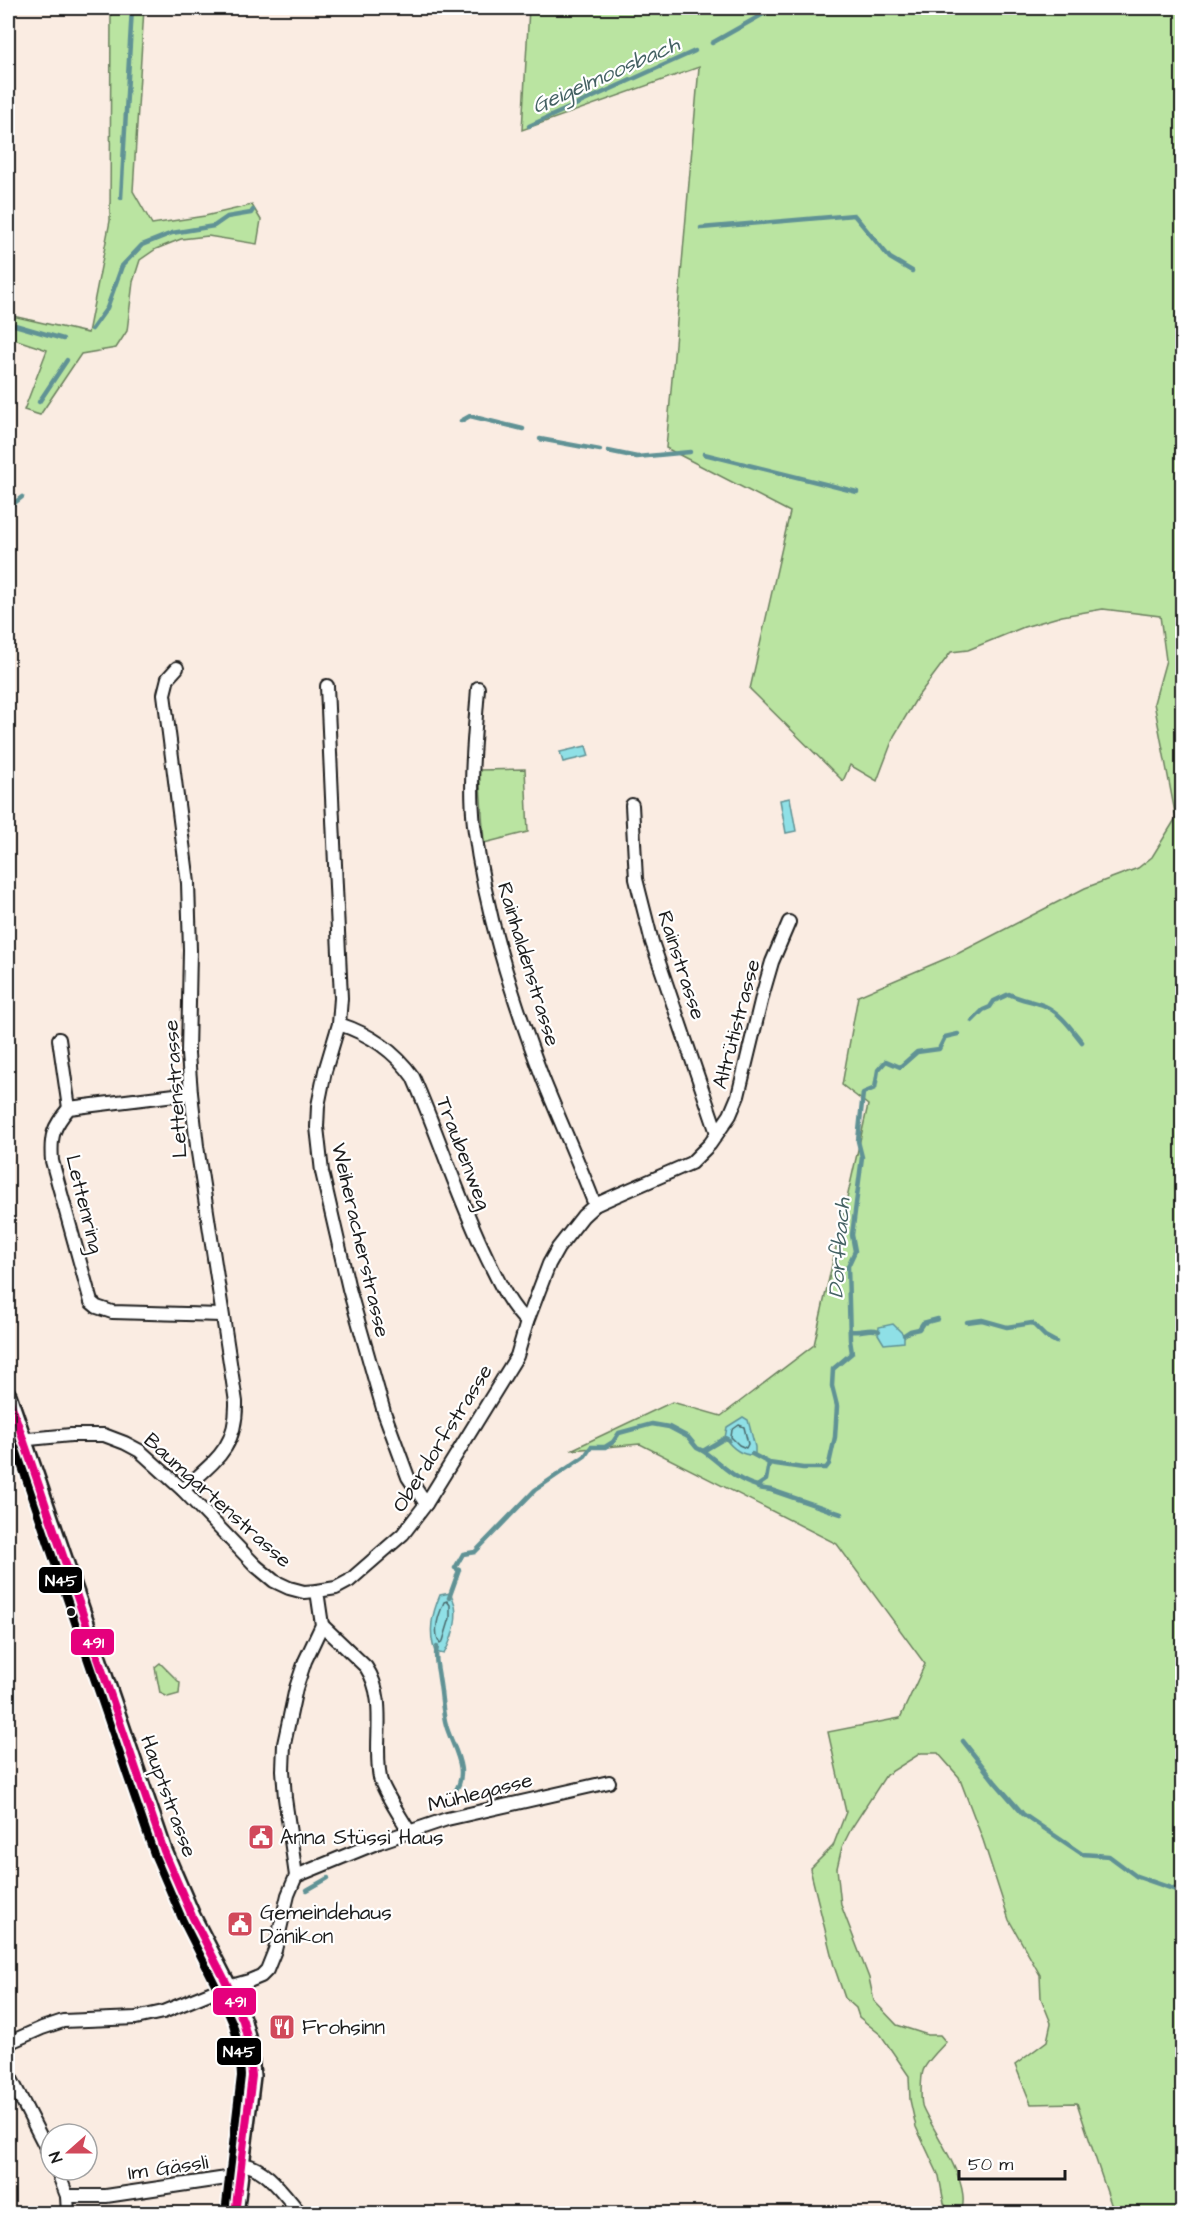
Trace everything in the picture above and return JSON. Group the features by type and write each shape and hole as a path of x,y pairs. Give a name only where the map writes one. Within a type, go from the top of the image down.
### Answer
{"street":[{"name":"Lettenstrasse","path":"177,668 168,678 164,694 188,883 190,939 188,1054 197,1146 236,1402 236,1425 232,1437 224,1450 183,1490"},
{"name":"Weiheracherstrasse","path":"327,686 340,965 339,1024 325,1071 318,1106 317,1127 322,1172 349,1289 384,1412 408,1477 426,1504"},
{"name":"Rainhaldenstrasse","path":"478,688 473,756 474,822 483,882 500,950 543,1078 595,1205"},
{"name":"Rainstrasse","path":"632,805 636,879 644,910 717,1133"},
{"name":"Altrütistrasse","path":"717,1133 730,1115 738,1096 772,962 789,922"},
{"name":"Traubenweg","path":"339,1024 356,1029 384,1046 406,1066 413,1077 477,1239 507,1298 527,1322"},
{"path":"59,1038 69,1108 192,1093"},
{"name":"Lettenring","path":"69,1108 54,1128 51,1143 52,1161 91,1302 97,1308 112,1312 222,1315"},
{"name":"Oberdorfstrasse","path":"317,1591 336,1587 349,1581 403,1534 426,1504 517,1356 549,1264 583,1215 595,1205 691,1163 710,1144 717,1133"},
{"name":"Hauptstrasse","path":"8,1395 15,1440 164,1851 192,1916 228,1986 243,2022 251,2061 250,2097 235,2214"},
{"name":"Baumgartenstrasse","path":"15,1440 71,1435 104,1435 140,1451 183,1490 256,1566 274,1581 304,1592 317,1591"},
{"path":"8,2043 42,2028 63,2022 136,2018 163,2012 228,1986 249,1981 261,1976 267,1970 275,1950 288,1895 296,1876 285,1798 284,1744 296,1688 305,1661 322,1625 317,1591"},
{"path":"322,1625 366,1667 371,1675 378,1701 380,1780 409,1831"},
{"name":"Mühlegasse","path":"296,1876 409,1831 447,1819 609,1782"},
{"path":"8,2073 39,2134"},
{"path":"241,2170 252,2165 301,2214"},
{"name":"Im Gässli","path":"67,2196 106,2196 241,2170"},
{"path":"62,2182 67,2196 68,2214"}],"green space":[{"path":"111,8 144,8 133,191 152,224 205,216 252,205 261,220 257,244 208,236 181,239 156,249 140,260 133,282 127,331 116,348 81,354 40,415 24,410 47,350 8,337 8,315 88,333 110,221"},
{"path":"529,8 1182,8 1182,2213 1114,2213 1077,2103 1031,2104 1015,2065 1047,2041 1051,2023 1041,1998 1040,1975 1009,1920 983,1840 959,1777 938,1753 921,1753 886,1775 851,1829 842,1847 837,1868 841,1905 869,1978 874,2001 897,2025 928,2035 940,2035 946,2042 923,2071 921,2096 923,2108 951,2160 962,2189 963,2202 960,2213 949,2212 944,2203 939,2176 916,2127 910,2100 909,2076 881,2035 859,2017 856,2008 845,1998 834,1966 810,1869 833,1846 846,1812 828,1732 900,1718 925,1664 837,1544 640,1444 571,1450 672,1402 721,1416 814,1345 868,1105 842,1085 858,996 959,953 1085,888 1138,868 1152,857 1176,818 1154,703 1166,660 1160,616 1103,609 1062,616 1024,627 968,650 951,652 918,696 894,736 877,781 850,765 843,781 750,689 790,512 666,448 699,67 522,130"},
{"path":"525,769 528,832 484,843 479,770"},
{"path":"160,1663 180,1683 179,1694 168,1697 160,1693 155,1667"}],"water":[{"path":"586,746 589,756 563,762 560,752"},
{"path":"790,798 796,831 786,833 780,800"},
{"path":"893,1324 904,1335 904,1342 884,1344 878,1334 879,1327"},
{"path":"743,1417 748,1420 755,1455 738,1451 725,1438 727,1427"},
{"path":"450,1593 454,1600 456,1616 451,1639 444,1654 435,1652 432,1623 440,1595"}],"waterway":[{"path":"121,198 132,8"},
{"path":"712,43 774,8"},
{"name":"Geigelmoosbach","path":"529,126 695,51"},
{"name":"Geigelmoosbach","path":"92,329 107,308 122,266 142,245 172,233 214,226 227,217 251,213 253,210"},
{"path":"701,228 854,215 890,258 912,271"},
{"name":"Geigelmoosbach","path":"8,323 63,339"},
{"path":"39,402 67,360"},
{"path":"461,421 470,416 523,429"},
{"path":"540,439 600,450"},
{"path":"608,451 637,457 690,452"},
{"path":"704,454 857,492"},
{"path":"8,532 12,505 22,497"},
{"name":"Dorfbach","path":"972,1021 994,1001 1009,994 1051,1009 1066,1022 1082,1042"},
{"name":"Dorfbach","path":"752,1454 769,1463 803,1468 826,1468 829,1464 835,1437 837,1406 832,1386 833,1369 852,1353 848,1266 855,1251 852,1235 862,1157 858,1141 863,1093 875,1088 878,1070 886,1061 900,1067 917,1052 939,1049 945,1037 958,1034"},
{"path":"904,1335 919,1329 923,1323 938,1319"},
{"path":"967,1322 982,1320 1007,1327 1032,1323 1045,1336 1056,1342"},
{"path":"851,1331 879,1331"},
{"name":"Dorfbach","path":"449,1598 459,1570 455,1568 463,1554 475,1552 535,1490 585,1456 591,1447 605,1447 613,1442 619,1433 652,1424 669,1427 688,1437 697,1448 703,1451 725,1438 729,1440"},
{"name":"Dorfbach","path":"703,1451 735,1475 757,1486 766,1480 769,1463"},
{"path":"757,1486 841,1514"},
{"name":"Dorfbach","path":"437,1647 436,1659 445,1719 461,1768 461,1777 453,1794"},
{"path":"963,1741 1023,1814 1082,1854 1109,1856 1136,1876 1182,1892"},
{"name":"Dorfbach","path":"307,1890 328,1878"}],"transit line":[{"name":"491","path":"8,1395 164,1851 192,1916 243,2021 249,2045 252,2076 235,2214"},
{"name":"N45","path":"8,1426 154,1854 183,1921 233,2024 239,2047 241,2076 225,2213"}],"place":[{"name":"Anna Stüssi Haus","path":"261,1837"},
{"name":"Gemeindehaus Dänikon","path":"240,1924"},
{"name":"Frohsinn","path":"282,2027"}]}
